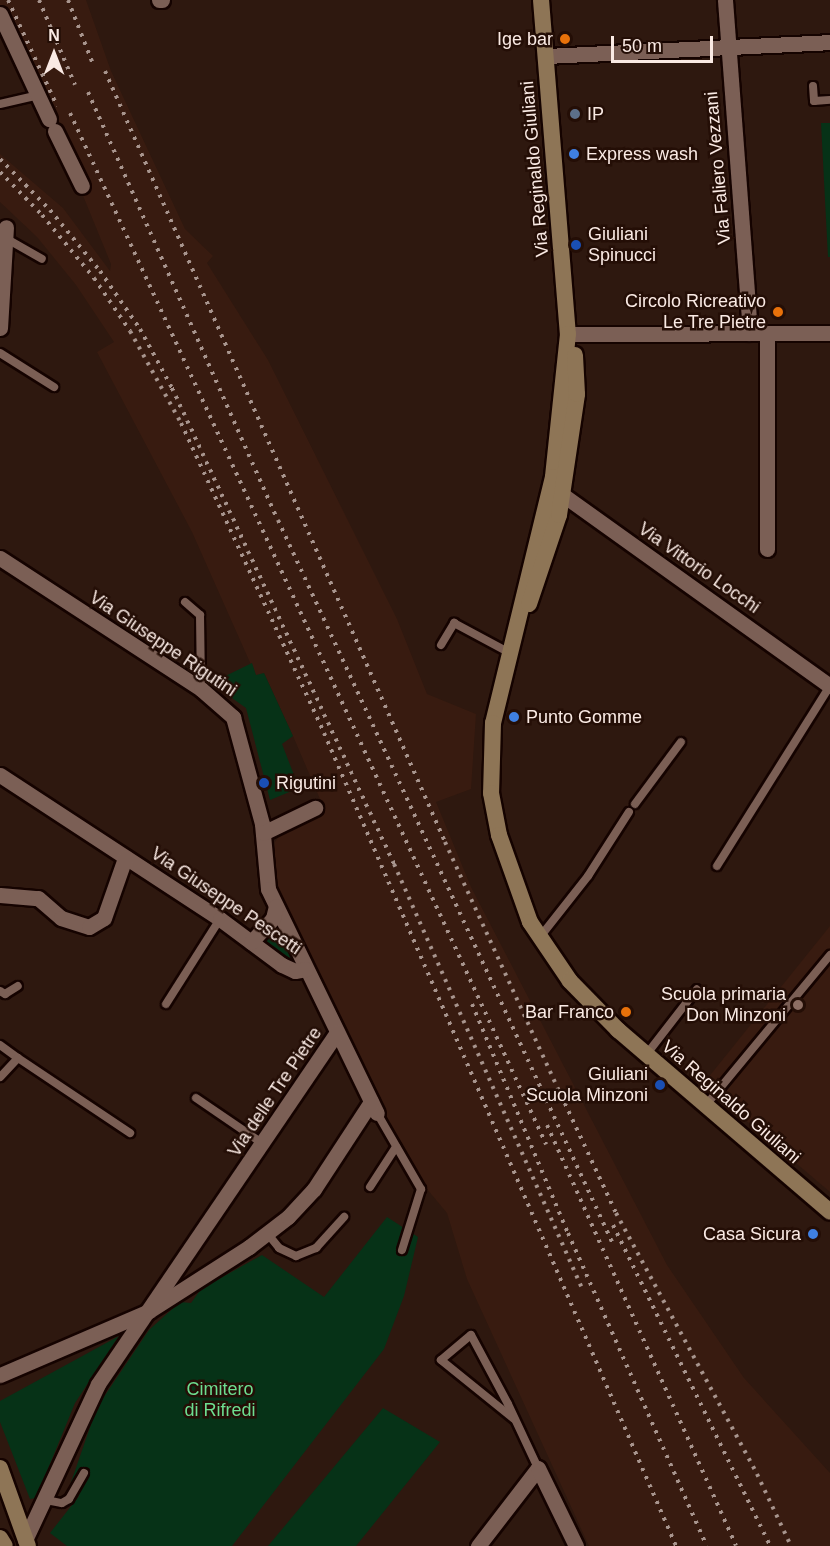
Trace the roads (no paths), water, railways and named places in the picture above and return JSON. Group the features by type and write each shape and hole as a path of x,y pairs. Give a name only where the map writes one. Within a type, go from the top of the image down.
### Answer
{"main road":[{"name":"Via Reginaldo Giuliani","path":"541,0 568,334 553,477 494,723 491,793 505,860 539,938 584,997 646,1055 830,1212"},
{"name":"Via Reginaldo Giuliani","path":"518,627 537,586 563,495 578,394 577,360 568,334"},
{"path":"0,1468 26,1543"},
{"path":"0,1538 5,1546"}],"street":[{"name":"Via Faliero Vezzani","path":"725,0 750,333"},
{"path":"0,14 82,186"},
{"path":"546,56 728,47 809,49 830,42"},
{"path":"0,328 6,233"},
{"path":"767,333 767,549"},
{"path":"568,334 830,333"},
{"name":"Via Vittorio Locchi","path":"553,477 563,495 830,686"},
{"name":"Via Giuseppe Rigutini","path":"0,558 201,689 233,717 263,833 264,876 276,906 337,1032"},
{"name":"Via Giuseppe Pescetti","path":"0,775 220,919 290,970 306,969"},
{"path":"263,833 315,808"},
{"name":"Via Giuseppe Pescetti","path":"0,895 38,898 61,918 89,927 104,918 125,858"},
{"path":"250,942 273,918 276,906"},
{"name":"Via delle Tre Pietre","path":"26,1543 87,1402 337,1032 374,1108"},
{"path":"0,1375 149,1311 267,1233 301,1205 374,1108"},
{"path":"478,1546 538,1468 576,1546"}],"lane":[{"path":"813,86 814,101 830,100"},
{"path":"0,104 39,95"},
{"path":"6,233 42,259"},
{"path":"0,353 54,387"},
{"path":"185,602 200,615 201,689"},
{"path":"441,645 454,623 510,653"},
{"path":"717,866 830,686"},
{"path":"635,804 681,742"},
{"path":"539,938 588,876 629,812"},
{"path":"166,1004 220,919"},
{"path":"705,1106 830,955"},
{"path":"0,991 5,994 18,986"},
{"path":"646,1055 697,989"},
{"path":"0,1045 130,1132"},
{"path":"0,1077 18,1058"},
{"path":"196,1098 262,1143"},
{"name":"Via delle Tre Pietre","path":"374,1108 421,1190 402,1250"},
{"path":"370,1187 396,1147"},
{"path":"267,1233 279,1248 296,1256 316,1248 344,1217"},
{"path":"514,1419 441,1360 471,1335 508,1404 538,1468"},
{"path":"46,1500 62,1503 69,1499 84,1473"}],"railway":[{"path":"8,0 57,106"},
{"path":"39,0 75,85"},
{"path":"68,0 93,64"},
{"path":"105,71 445,842 561,1095 616,1213 757,1474 791,1546"},
{"path":"88,92 278,520 612,1242"},
{"path":"70,113 546,1144"},
{"path":"0,159 50,210 100,271 140,329 172,388 394,864 581,1286"},
{"path":"0,172 42,215 94,278 130,331 181,423 324,733 676,1546"},
{"path":"472,1004 568,1233 707,1546"},
{"path":"547,1125 736,1546"},
{"path":"613,1225 770,1546"}],"place":[{"name":"Ige bar","path":"565,39"},
{"name":"IP","path":"575,114"},
{"name":"Express wash","path":"574,154"},
{"name":"Giuliani Spinucci","path":"576,245"},
{"name":"Circolo Ricreativo Le Tre Pietre","path":"778,312"},
{"name":"Punto Gomme","path":"514,717"},
{"name":"Rigutini","path":"264,783"},
{"name":"Scuola primaria Don Minzoni","path":"798,1005"},
{"name":"Bar Franco","path":"626,1012"},
{"name":"Giuliani Scuola Minzoni","path":"660,1085"},
{"name":"Casa Sicura","path":"813,1234"}],"park label":[{"name":"Cimitero di Rifredi","path":"220,1400"}]}
